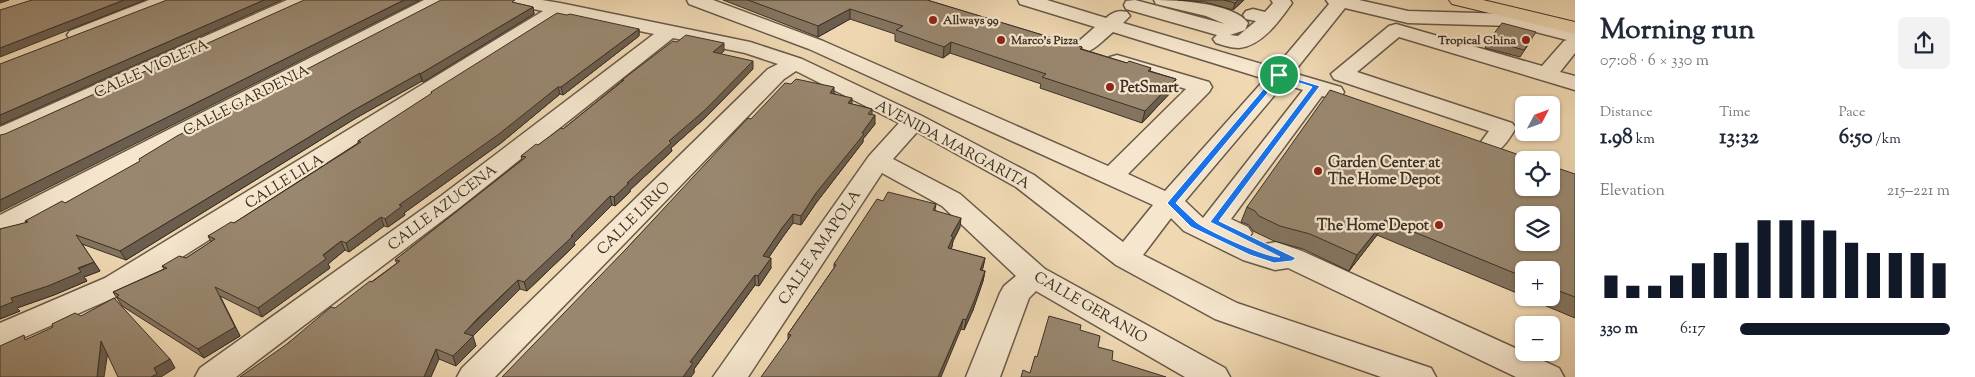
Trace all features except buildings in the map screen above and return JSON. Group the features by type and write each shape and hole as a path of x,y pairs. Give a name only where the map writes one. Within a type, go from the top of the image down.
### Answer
{"main road":[{"path":"1459,0 1574,38"},
{"path":"1482,0 1575,22"},
{"path":"1532,0 1575,10"}],"street":[{"path":"55,44 166,0"},
{"name":"CALLE VIOLETA","path":"0,136 302,0"},
{"name":"CALLE GARDENIA","path":"0,224 54,199 438,0"},
{"name":"AVENIDA MARGARITA","path":"515,0 750,48 795,62 914,120 1026,181 1126,258 1226,311 1419,377"},
{"path":"696,0 816,45 1112,176 1171,203 1194,225 1253,253 1274,260 1292,258"},
{"path":"1027,0 1226,30 1238,26 1234,19 1163,0"},
{"path":"1198,0 1269,19"},
{"path":"1201,87 1071,46 1121,15 1231,42 1248,41 1283,3 1280,0"},
{"path":"1126,258 1157,217 1279,75 1339,0 1408,18 1512,20 1574,38"},
{"name":"CALLE LILA","path":"0,336 116,286 560,9"},
{"path":"1112,176 1215,71 1121,15"},
{"path":"1121,15 1279,75 1373,106"},
{"path":"1439,39 1426,29 1490,26 1519,30 1539,45 1574,38"},
{"path":"1489,146 1504,128 1342,74 1396,30 1439,39 1483,55 1575,82"},
{"name":"CALLE AZUCENA","path":"212,377 450,202 669,32"},
{"path":"1548,74 1574,38"},
{"name":"CALLE LIRIO","path":"474,377 776,74 795,62"},
{"path":"1317,86 1214,222 1547,377"},
{"name":"CALLE AMAPOLA","path":"730,377 878,161 914,120"},
{"name":"CALLE GERANIO","path":"878,161 951,200 1034,276 1213,377"},
{"path":"983,377 1015,293 1034,276"}],"lane":[{"path":"1483,55 1496,52 1528,61 1539,45"}],"place":[{"name":"Allways 99","path":"933,20"},
{"name":"Marco's Pizza","path":"1001,40"},
{"name":"Tropical China","path":"1526,40"},
{"name":"PetSmart","path":"1110,87"},
{"name":"Garden Center at The Home Depot","path":"1318,171"},
{"name":"The Home Depot","path":"1439,225"}],"route":[{"path":"1279,75 1317,86 1214,222 1292,258 1274,260 1253,253 1194,225 1171,203 1279,75"}]}
